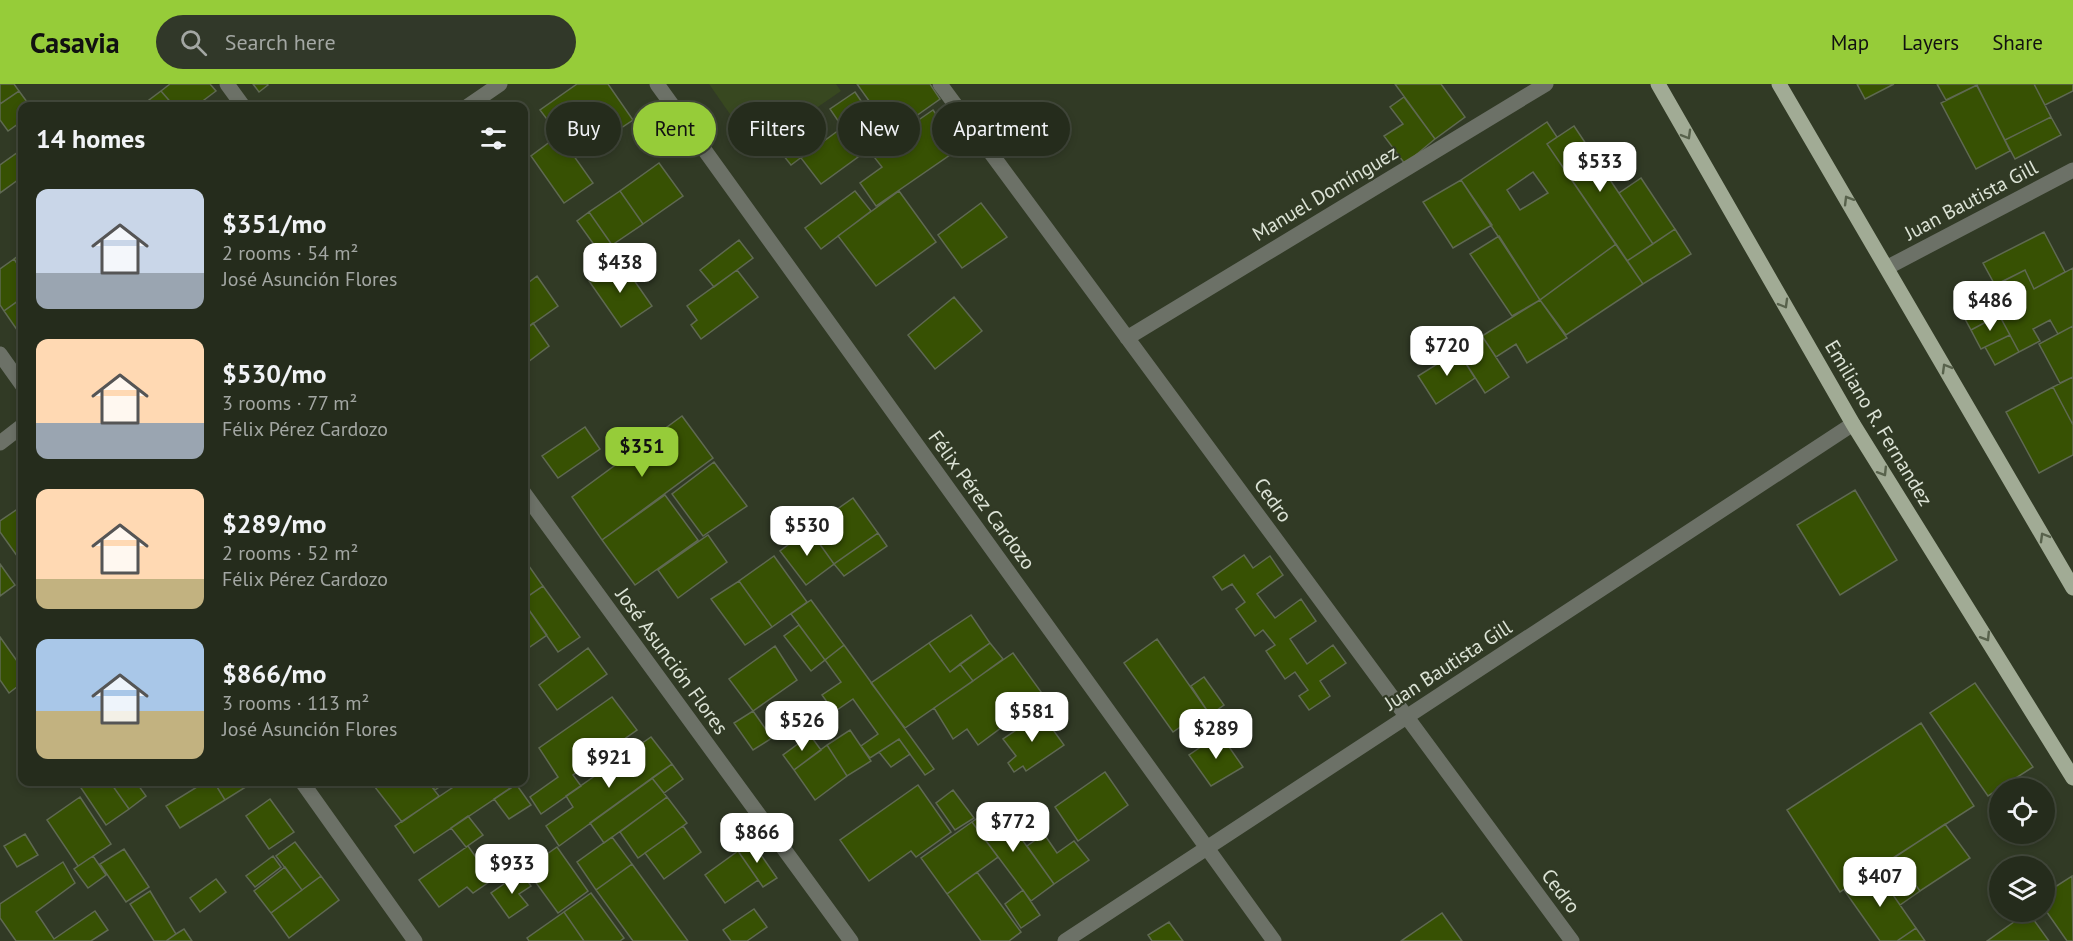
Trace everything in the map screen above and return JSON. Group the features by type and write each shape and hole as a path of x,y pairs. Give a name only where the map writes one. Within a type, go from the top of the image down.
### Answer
{"main road":[{"name":"Emiliano R. Fernandez","path":"1658,84 1853,424 2073,778"},
{"path":"1779,84 2072,585"}],"street":[{"path":"227,84 240,102"},
{"path":"474,102 500,84"},
{"name":"Félix Pérez Cardozo","path":"657,84 1274,941"},
{"name":"Cedro","path":"940,84 1572,941"},
{"name":"Manuel Domínguez","path":"1127,338 1546,84"},
{"name":"Juan Bautista Gill","path":"1888,267 2073,170"},
{"path":"0,354 18,379"},
{"name":"Juan Bautista Gill","path":"1065,941 1853,424"},
{"path":"0,443 18,429"},
{"name":"José Asunción Flores","path":"528,498 851,941"},
{"path":"305,786 415,941"}],"green space":[{"path":"709,84 836,84 841,91 825,102 728,102 728,111"}],"building":[{"path":"0,84 14,84 19,91 0,104"},
{"path":"170,84 210,84 216,91 201,102 171,102 161,91"},
{"path":"253,84 267,84 268,85 259,92"},
{"path":"577,84 608,84 620,102 551,102"},
{"path":"857,84 930,84 940,99 932,102 932,105 920,113 920,102 870,102"},
{"path":"1395,84 1441,84 1465,117 1435,139"},
{"path":"1857,84 1894,84 1865,99"},
{"path":"1937,84 1976,84 1977,85 1946,100"},
{"path":"1976,84 2034,84 2051,117 2005,140"},
{"path":"2034,84 2073,84 2073,91 2045,105"},
{"path":"1977,85 2010,151 1976,169 1941,103"},
{"path":"19,91 27,102 18,102 18,124 8,131 0,120 0,104"},
{"path":"161,91 171,102 146,102"},
{"path":"855,92 862,102 840,102"},
{"path":"1404,97 1435,139 1405,164 1384,136 1403,124 1390,107"},
{"path":"621,103 633,120 621,128"},
{"path":"838,104 838,121 830,109"},
{"path":"546,106 546,118 540,110"},
{"path":"932,111 932,156 948,156 876,206 860,183 882,167 873,156 920,156 920,119"},
{"path":"2051,117 2061,135 2015,159 2005,140"},
{"path":"1547,122 1557,137 1547,144 1616,244 1540,300 1461,180","holes":["1533,172 1548,193 1520,210 1507,190"]},
{"path":"1574,126 1653,244 1627,261 1547,144"},
{"path":"838,131 838,156 858,157 821,184 801,158 826,156 826,140"},
{"path":"546,145 546,156 574,156 593,183 564,203 531,156"},
{"path":"18,152 18,180 0,193 0,165"},
{"path":"784,156 803,156 791,165"},
{"path":"659,163 683,196 643,224 620,191"},
{"path":"1641,178 1675,229 1653,244 1619,193"},
{"path":"1461,180 1492,225 1453,248 1423,202"},
{"path":"620,191 643,224 612,245 589,212"},
{"path":"855,191 871,211 821,249 805,228"},
{"path":"899,191 936,242 876,286 838,236"},
{"path":"981,203 1007,237 962,268 938,235"},
{"path":"589,212 612,245 600,253 577,221"},
{"path":"1675,229 1691,254 1643,284 1627,261"},
{"path":"2044,232 2065,272 2034,289 2025,270 1995,285 1983,263"},
{"path":"1499,236 1540,300 1512,316 1470,254"},
{"path":"739,240 753,258 714,287 700,270"},
{"path":"1616,244 1643,284 1566,335 1540,300"},
{"path":"14,259 18,265 18,301 4,311 0,305 0,269"},
{"path":"620,260 652,306 621,327 589,281"},
{"path":"2073,268 2073,326 2058,334 2050,320 2033,329 2040,341 2019,352 1986,290 2025,270 2034,289"},
{"path":"737,270 758,297 701,339 691,325 697,320 687,306"},
{"path":"537,276 558,306 528,327 528,283"},
{"path":"954,297 982,331 935,369 908,335"},
{"path":"1540,300 1567,338 1527,363 1516,344 1496,357 1482,336"},
{"path":"18,301 18,331 4,311"},
{"path":"1993,303 1999,315 1971,330 1964,317"},
{"path":"1999,315 2010,335 1981,349 1971,330"},
{"path":"533,323 549,346 528,362 528,327"},
{"path":"2073,326 2073,377 2060,383 2039,344"},
{"path":"2010,335 2019,352 1995,365 1985,347"},
{"path":"1482,336 1509,377 1485,393 1458,351"},
{"path":"1458,351 1475,378 1436,404 1418,376"},
{"path":"2073,377 2073,422 2072,423 2053,387"},
{"path":"2053,387 2073,425 2073,455 2039,473 2006,412"},
{"path":"682,416 713,458 602,540 572,497"},
{"path":"585,427 600,449 558,478 542,456"},
{"path":"714,462 747,506 703,536 672,494"},
{"path":"1855,490 1897,560 1840,595 1797,525"},
{"path":"665,495 698,540 635,585 602,540"},
{"path":"853,498 878,533 834,564 809,529"},
{"path":"18,509 18,557 0,532 0,521"},
{"path":"809,529 834,564 806,585 780,551"},
{"path":"878,533 887,546 844,576 834,564"},
{"path":"708,535 727,562 678,598 658,570"},
{"path":"1244,555 1253,568 1270,556 1283,575 1257,594 1275,618 1301,599 1316,621 1290,639 1307,664 1333,645 1346,663 1320,681 1330,696 1309,710 1299,696 1308,690 1295,672 1285,679 1266,651 1275,645 1263,630 1255,636 1236,609 1245,602 1232,584 1222,590 1213,577"},
{"path":"774,556 807,602 772,627 739,581"},
{"path":"0,564 15,585 0,596"},
{"path":"528,565 543,586 528,596"},
{"path":"739,581 772,627 745,645 711,599"},
{"path":"543,586 580,637 558,652 528,609 528,596"},
{"path":"811,600 844,645 825,660 791,614"},
{"path":"528,609 547,635 528,648"},
{"path":"971,615 990,643 950,672 929,643"},
{"path":"799,625 825,660 811,671 784,636"},
{"path":"0,637 18,662 18,686 9,693 0,680"},
{"path":"1157,639 1206,709 1173,732 1124,663"},
{"path":"929,643 950,672 960,664 973,681 905,728 871,683"},
{"path":"990,643 1003,659 973,681 960,664"},
{"path":"844,645 934,769 925,775 899,739 870,758 861,746 878,734 853,699 834,712 822,695 841,682 825,660"},
{"path":"775,646 797,680 753,711 729,679"},
{"path":"588,648 607,674 557,710 539,685"},
{"path":"1013,653 1044,696 978,745 967,729 953,739 934,708"},
{"path":"1204,677 1224,705 1210,715 1191,686"},
{"path":"1975,683 2033,767 2016,778 1989,778 1988,796 1930,713"},
{"path":"612,697 637,730 573,775 581,786 541,814 530,797 558,777 539,748"},
{"path":"753,711 772,738 753,750 734,723"},
{"path":"1041,713 1064,745 1026,771 1023,766 1014,772 1008,763 1016,756 1003,739"},
{"path":"1921,723 1974,806 1840,892 1787,810"},
{"path":"850,730 871,761 847,776 827,745"},
{"path":"1220,734 1243,767 1211,786 1189,755"},
{"path":"810,735 821,750 794,770 783,755"},
{"path":"651,737 672,764 559,846 546,826 573,807 566,796"},
{"path":"899,739 910,754 891,767 879,752"},
{"path":"827,745 847,776 815,800 794,770"},
{"path":"672,764 683,779 664,793 652,778"},
{"path":"1105,772 1128,805 1078,841 1055,807"},
{"path":"652,778 667,797 604,843 590,823"},
{"path":"918,785 951,832 916,857 911,851 869,881 840,840"},
{"path":"80,786 113,786 129,809 106,825"},
{"path":"113,786 139,786 146,796 129,809"},
{"path":"198,786 216,786 225,800 180,828 166,806"},
{"path":"216,786 247,786 225,800"},
{"path":"374,786 431,786 439,796 402,822"},
{"path":"455,786 514,786 414,853 395,826"},
{"path":"513,786 517,786 531,805 509,819 494,799"},
{"path":"953,790 974,818 955,830 936,803"},
{"path":"80,797 111,844 78,866 47,820"},
{"path":"667,797 687,823 638,858 620,832"},
{"path":"270,799 294,832 269,849 246,816"},
{"path":"997,805 1054,884 1031,901 972,822"},
{"path":"468,816 483,835 466,847 451,828"},
{"path":"972,822 998,857 947,894 921,858"},
{"path":"1945,824 1970,858 1920,891 1895,857"},
{"path":"683,826 701,852 664,879 645,853"},
{"path":"25,834 38,855 17,867 4,846"},
{"path":"1044,834 1057,853 1074,841 1089,860 1054,884 1027,846"},
{"path":"612,837 632,864 596,890 577,862"},
{"path":"295,842 321,876 302,890 276,856"},
{"path":"752,842 777,878 763,887 738,851"},
{"path":"468,846 492,880 473,893 467,887 439,907 419,880"},
{"path":"557,847 588,891 558,913 526,869"},
{"path":"124,849 149,887 126,902 100,864"},
{"path":"738,851 758,880 725,903 705,875"},
{"path":"93,856 106,875 88,888 74,869"},
{"path":"273,856 281,867 255,887 246,876"},
{"path":"1895,857 1920,891 1900,905 1875,869"},
{"path":"63,862 75,883 36,912 54,939 95,911 108,930 91,941 16,941 0,918 0,904"},
{"path":"632,864 688,941 633,941 596,890"},
{"path":"285,867 302,890 271,913 254,891"},
{"path":"1875,869 1916,928 1897,941 1880,941 1844,890"},
{"path":"521,872 531,886 519,894 528,905 509,918 491,893"},
{"path":"977,872 1021,932 1009,941 981,941 947,894"},
{"path":"321,876 339,900 289,938 271,913"},
{"path":"2072,876 2073,941 2067,941 2054,922 2055,887"},
{"path":"216,879 226,892 200,912 190,898"},
{"path":"1023,890 1040,915 1021,928 1005,904"},
{"path":"150,891 176,934 166,941 154,941 130,904"},
{"path":"591,893 624,938 620,941 584,941 564,912"},
{"path":"754,909 767,927 747,941 731,941 723,930"},
{"path":"564,912 584,941 529,941 527,938"},
{"path":"1442,913 1462,941 1401,941"},
{"path":"1169,922 1183,941 1152,941 1148,935"},
{"path":"2014,922 2035,922 2049,941 1987,941"},
{"path":"1916,928 1925,941 1897,941"},
{"path":"184,929 192,941 166,941 176,934"}]}
